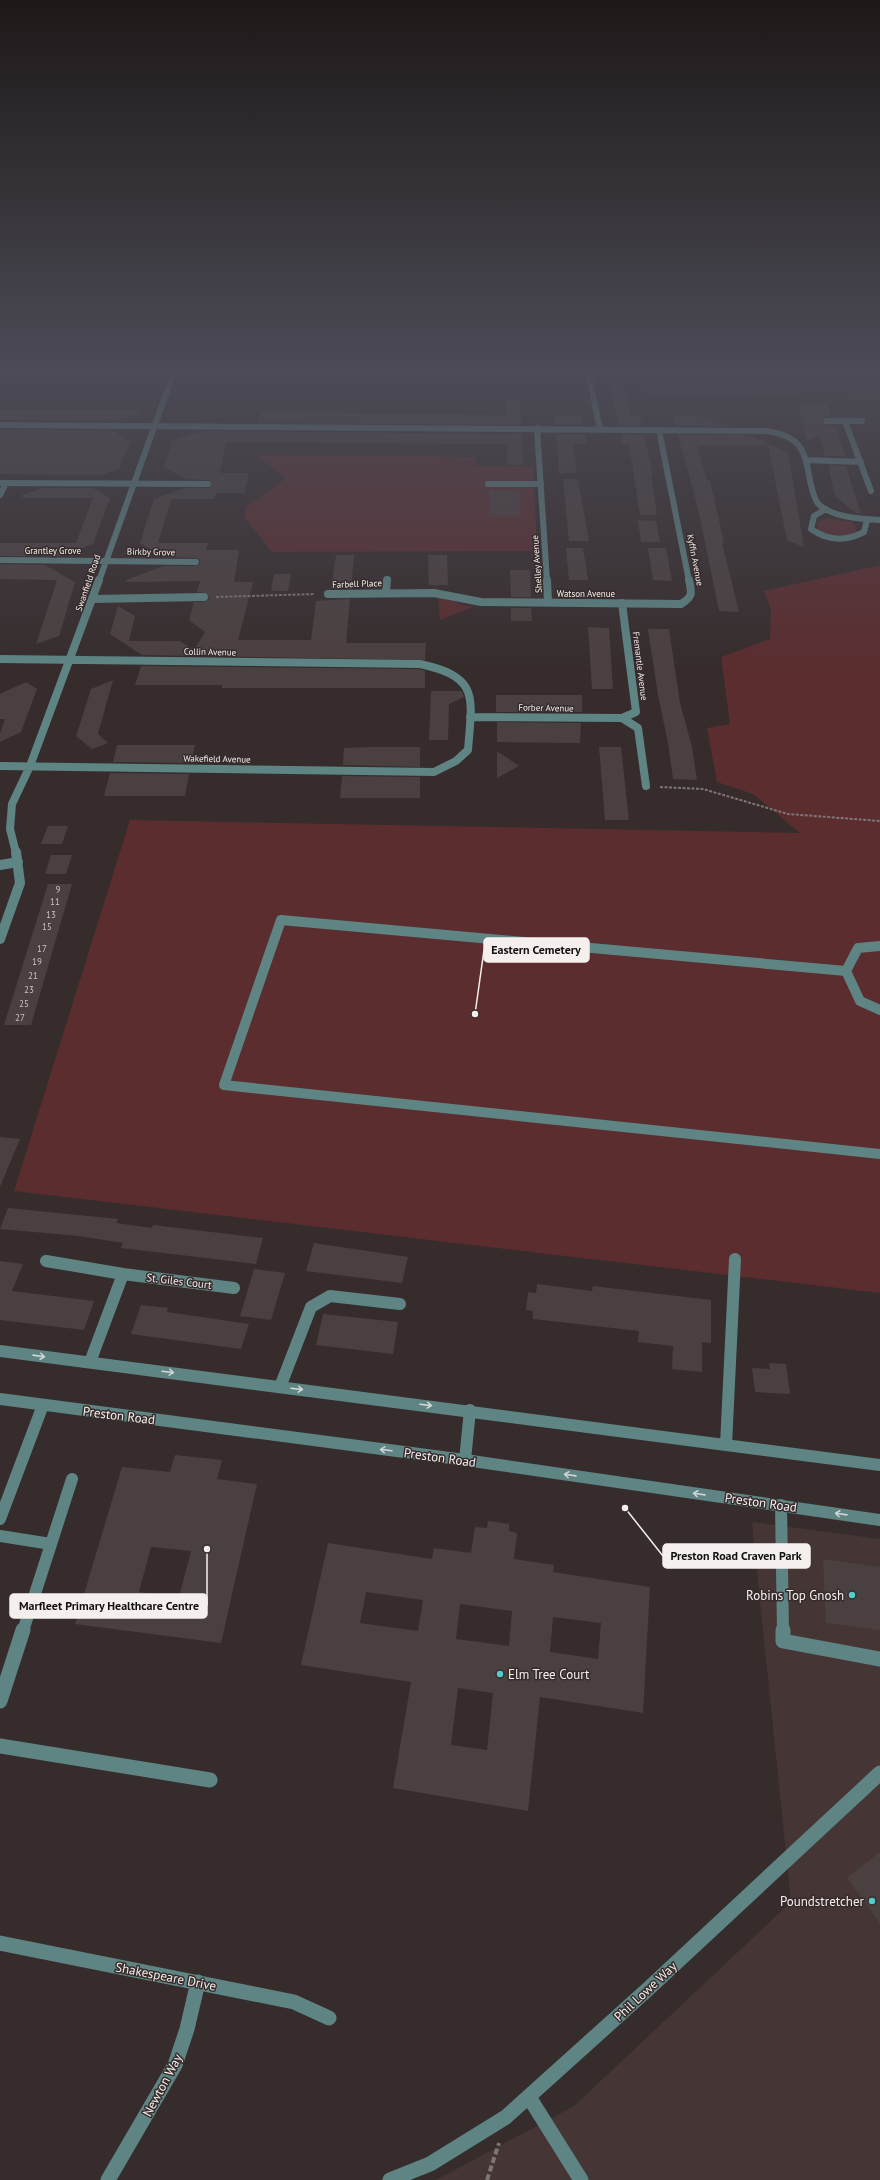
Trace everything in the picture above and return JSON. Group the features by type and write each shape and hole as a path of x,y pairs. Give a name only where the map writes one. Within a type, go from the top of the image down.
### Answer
{"street":[{"name":"Swanfield Road","path":"18,862 10,829 12,804 30,766 71,660 140,468"},
{"name":"Shelley Avenue","path":"540,468 548,602"},
{"name":"Kyffin Avenue","path":"667,468 692,594 690,599"},
{"path":"808,468 817,502 826,509 867,520 880,520"},
{"path":"863,468 871,491"},
{"path":"0,495 3,483 134,482 208,484"},
{"path":"488,484 541,484"},
{"path":"826,509 814,514 811,520 811,529 819,536 837,540 854,538 864,532 867,520"},
{"name":"Grantley Grove","path":"0,560 106,561"},
{"name":"Birkby Grove","path":"106,561 196,562"},
{"name":"Farbell Place","path":"386,592 387,580"},
{"name":"Farbell Place","path":"328,594 386,592 434,593 481,602"},
{"path":"92,599 204,597"},
{"name":"Watson Avenue","path":"481,602 681,604 690,599"},
{"name":"Fremantle Avenue","path":"622,603 636,712 622,718"},
{"name":"Collin Avenue","path":"0,659 420,664 443,668 460,677 469,687 470,717 468,750 456,761 434,772"},
{"name":"Forber Avenue","path":"470,717 622,718"},
{"path":"622,718 638,728 646,786"},
{"name":"Wakefield Avenue","path":"0,766 434,772"},
{"path":"0,865 18,862 20,884 0,939"},
{"path":"846,970 281,920 224,1086 880,1154"},
{"path":"846,970 858,948 880,946"},
{"path":"846,970 860,1001 880,1010"},
{"path":"726,1444 735,1259"},
{"name":"St. Giles Court","path":"46,1261 123,1274 234,1288"},
{"path":"90,1362 123,1274"},
{"path":"280,1387 311,1308 330,1296 400,1304"},
{"path":"0,1351 470,1410 880,1465"},
{"name":"Preston Road","path":"0,1399 465,1460 880,1520"},
{"path":"0,1519 43,1405"},
{"path":"465,1460 470,1410"},
{"path":"0,1701 72,1479"},
{"path":"781,1505 783,1640 879,1659"},
{"path":"0,1536 51,1544"},
{"path":"0,1746 210,1780"},
{"name":"Phil Lowe Way","path":"390,2180 430,2164 506,2117 880,1773"},
{"name":"Shakespeare Drive","path":"0,1943 294,2002 329,2018"},
{"name":"Newton Way","path":"108,2180 175,2066 187,2029 198,1982"},
{"path":"529,2097 581,2180"}],"path":[{"path":"204,597 328,594"},
{"path":"646,786 702,789 788,814 880,821"},
{"path":"487,2180 506,2117"}],"shaded area":[{"path":"273,468 533,468 537,551 272,552 244,517 246,507 286,478"},
{"path":"828,518 852,522 857,528 855,533 838,538 818,531 818,522"},
{"path":"880,565 880,1293 14,1191 130,820 800,833 753,794 717,782 707,728 730,724 721,657 770,639 771,609 764,591"},
{"path":"438,597 467,606 475,606 440,620"},
{"path":"752,1522 880,1539 880,2180 436,2180 574,2106 791,1902"}],"building":[{"path":"0,468 119,468 101,475 0,474"},
{"path":"165,468 221,468 220,473 249,473 244,493 216,493 214,499 171,499 158,543 208,543 206,550 239,550 234,582 253,582 238,640 311,640 316,601 350,599 346,643 426,643 425,660 142,655 110,634 118,606 135,616 129,641 180,641 194,650 205,632 189,620 194,602 204,602 209,599 207,593 197,592 200,581 127,582 126,580 163,566 196,566 200,564 200,560 196,558 163,557 140,543 154,499 185,488 208,488 212,486 210,480 186,479"},
{"path":"559,468 576,468 577,473 559,473"},
{"path":"633,468 651,468 653,475 651,475 657,515 640,515"},
{"path":"687,468 703,468 707,480 710,480 724,543 722,543 739,612 719,611 698,508"},
{"path":"773,468 791,468 804,547 787,540"},
{"path":"829,468 847,468 861,514 856,513 835,496"},
{"path":"563,479 578,479 589,541 569,541"},
{"path":"43,488 93,488 110,498 93,544 61,556 0,556 0,543 76,543 93,498 23,498 22,495"},
{"path":"489,490 519,491 520,516 489,516"},
{"path":"638,520 656,521 660,542 641,542"},
{"path":"566,548 583,548 588,580 569,580"},
{"path":"648,548 666,548 672,581 653,580"},
{"path":"336,555 354,555 351,589 331,589"},
{"path":"428,555 447,555 448,585 429,585"},
{"path":"0,564 45,565 75,582 59,636 36,644 57,580 0,579"},
{"path":"510,570 530,570 531,597 511,597"},
{"path":"274,574 291,574 288,591 271,591"},
{"path":"511,608 531,608 532,621 511,621"},
{"path":"588,627 609,628 613,689 592,689"},
{"path":"648,629 669,629 680,703 692,747 697,780 673,779"},
{"path":"141,666 419,669 425,671 425,688 222,688 222,685 135,685"},
{"path":"113,680 98,734 108,743 92,749 76,736 91,689"},
{"path":"26,682 37,689 21,732 0,742 0,734 5,719 0,719 0,694"},
{"path":"431,691 462,691 464,697 449,704 448,740 429,740"},
{"path":"496,695 582,695 582,712 496,712"},
{"path":"497,722 581,723 580,743 497,742"},
{"path":"117,745 195,745 191,763 113,762"},
{"path":"420,747 420,767 343,765 344,748"},
{"path":"599,747 621,747 629,820 605,820"},
{"path":"497,751 519,766 497,778"},
{"path":"110,773 189,774 185,796 104,796"},
{"path":"342,776 420,777 420,798 340,798"},
{"path":"48,826 68,826 62,844 41,844"},
{"path":"51,855 72,855 66,874 45,874"},
{"path":"48,884 72,884 31,1025 4,1025"},
{"path":"0,1137 20,1139 0,1187"},
{"path":"8,1208 118,1219 116,1223 152,1228 153,1225 263,1238 256,1264 121,1248 123,1243 79,1236 0,1229"},
{"path":"314,1243 408,1257 402,1283 306,1271"},
{"path":"0,1261 23,1264 12,1291 94,1301 84,1330 0,1320"},
{"path":"254,1269 285,1273 271,1320 240,1316"},
{"path":"537,1284 592,1291 593,1286 711,1300 711,1343 702,1342 702,1372 672,1369 673,1346 638,1342 639,1331 533,1319 533,1311 526,1310 528,1292 536,1293"},
{"path":"141,1305 168,1308 167,1312 249,1324 241,1349 131,1334"},
{"path":"323,1314 398,1322 393,1354 316,1345"},
{"path":"769,1363 786,1364 790,1394 755,1392 752,1368 770,1369"},
{"path":"175,1455 222,1460 217,1479 257,1484 221,1643 75,1624 122,1467 170,1472","holes":["151,1547 191,1551 179,1597 139,1592"]},
{"name":"Elm Tree Court","path":"488,1521 509,1524 509,1531 517,1533 514,1559 554,1565 553,1572 650,1587 643,1713 540,1697 528,1811 393,1788 411,1682 301,1665 328,1543 432,1559 434,1548 471,1553 475,1527 487,1528","holes":["366,1592 423,1600 418,1631 360,1623","460,1604 512,1611 509,1646 456,1639","553,1617 601,1623 598,1659 550,1652","458,1688 493,1693 487,1750 451,1745"]},
{"name":"Robins Top Gnosh","path":"823,1559 880,1567 880,1630 826,1623"},
{"name":"Poundstretcher","path":"880,1852 880,1923 847,1878"}],"place":[{"name":"Eastern Cemetery","path":"475,1014"},
{"name":"Preston Road Craven Park","path":"625,1508"},
{"name":"Marfleet Primary Healthcare Centre","path":"207,1549"},
{"name":"Robins Top Gnosh","path":"852,1595"},
{"name":"Elm Tree Court","path":"500,1674"},
{"name":"Poundstretcher","path":"872,1901"}]}
